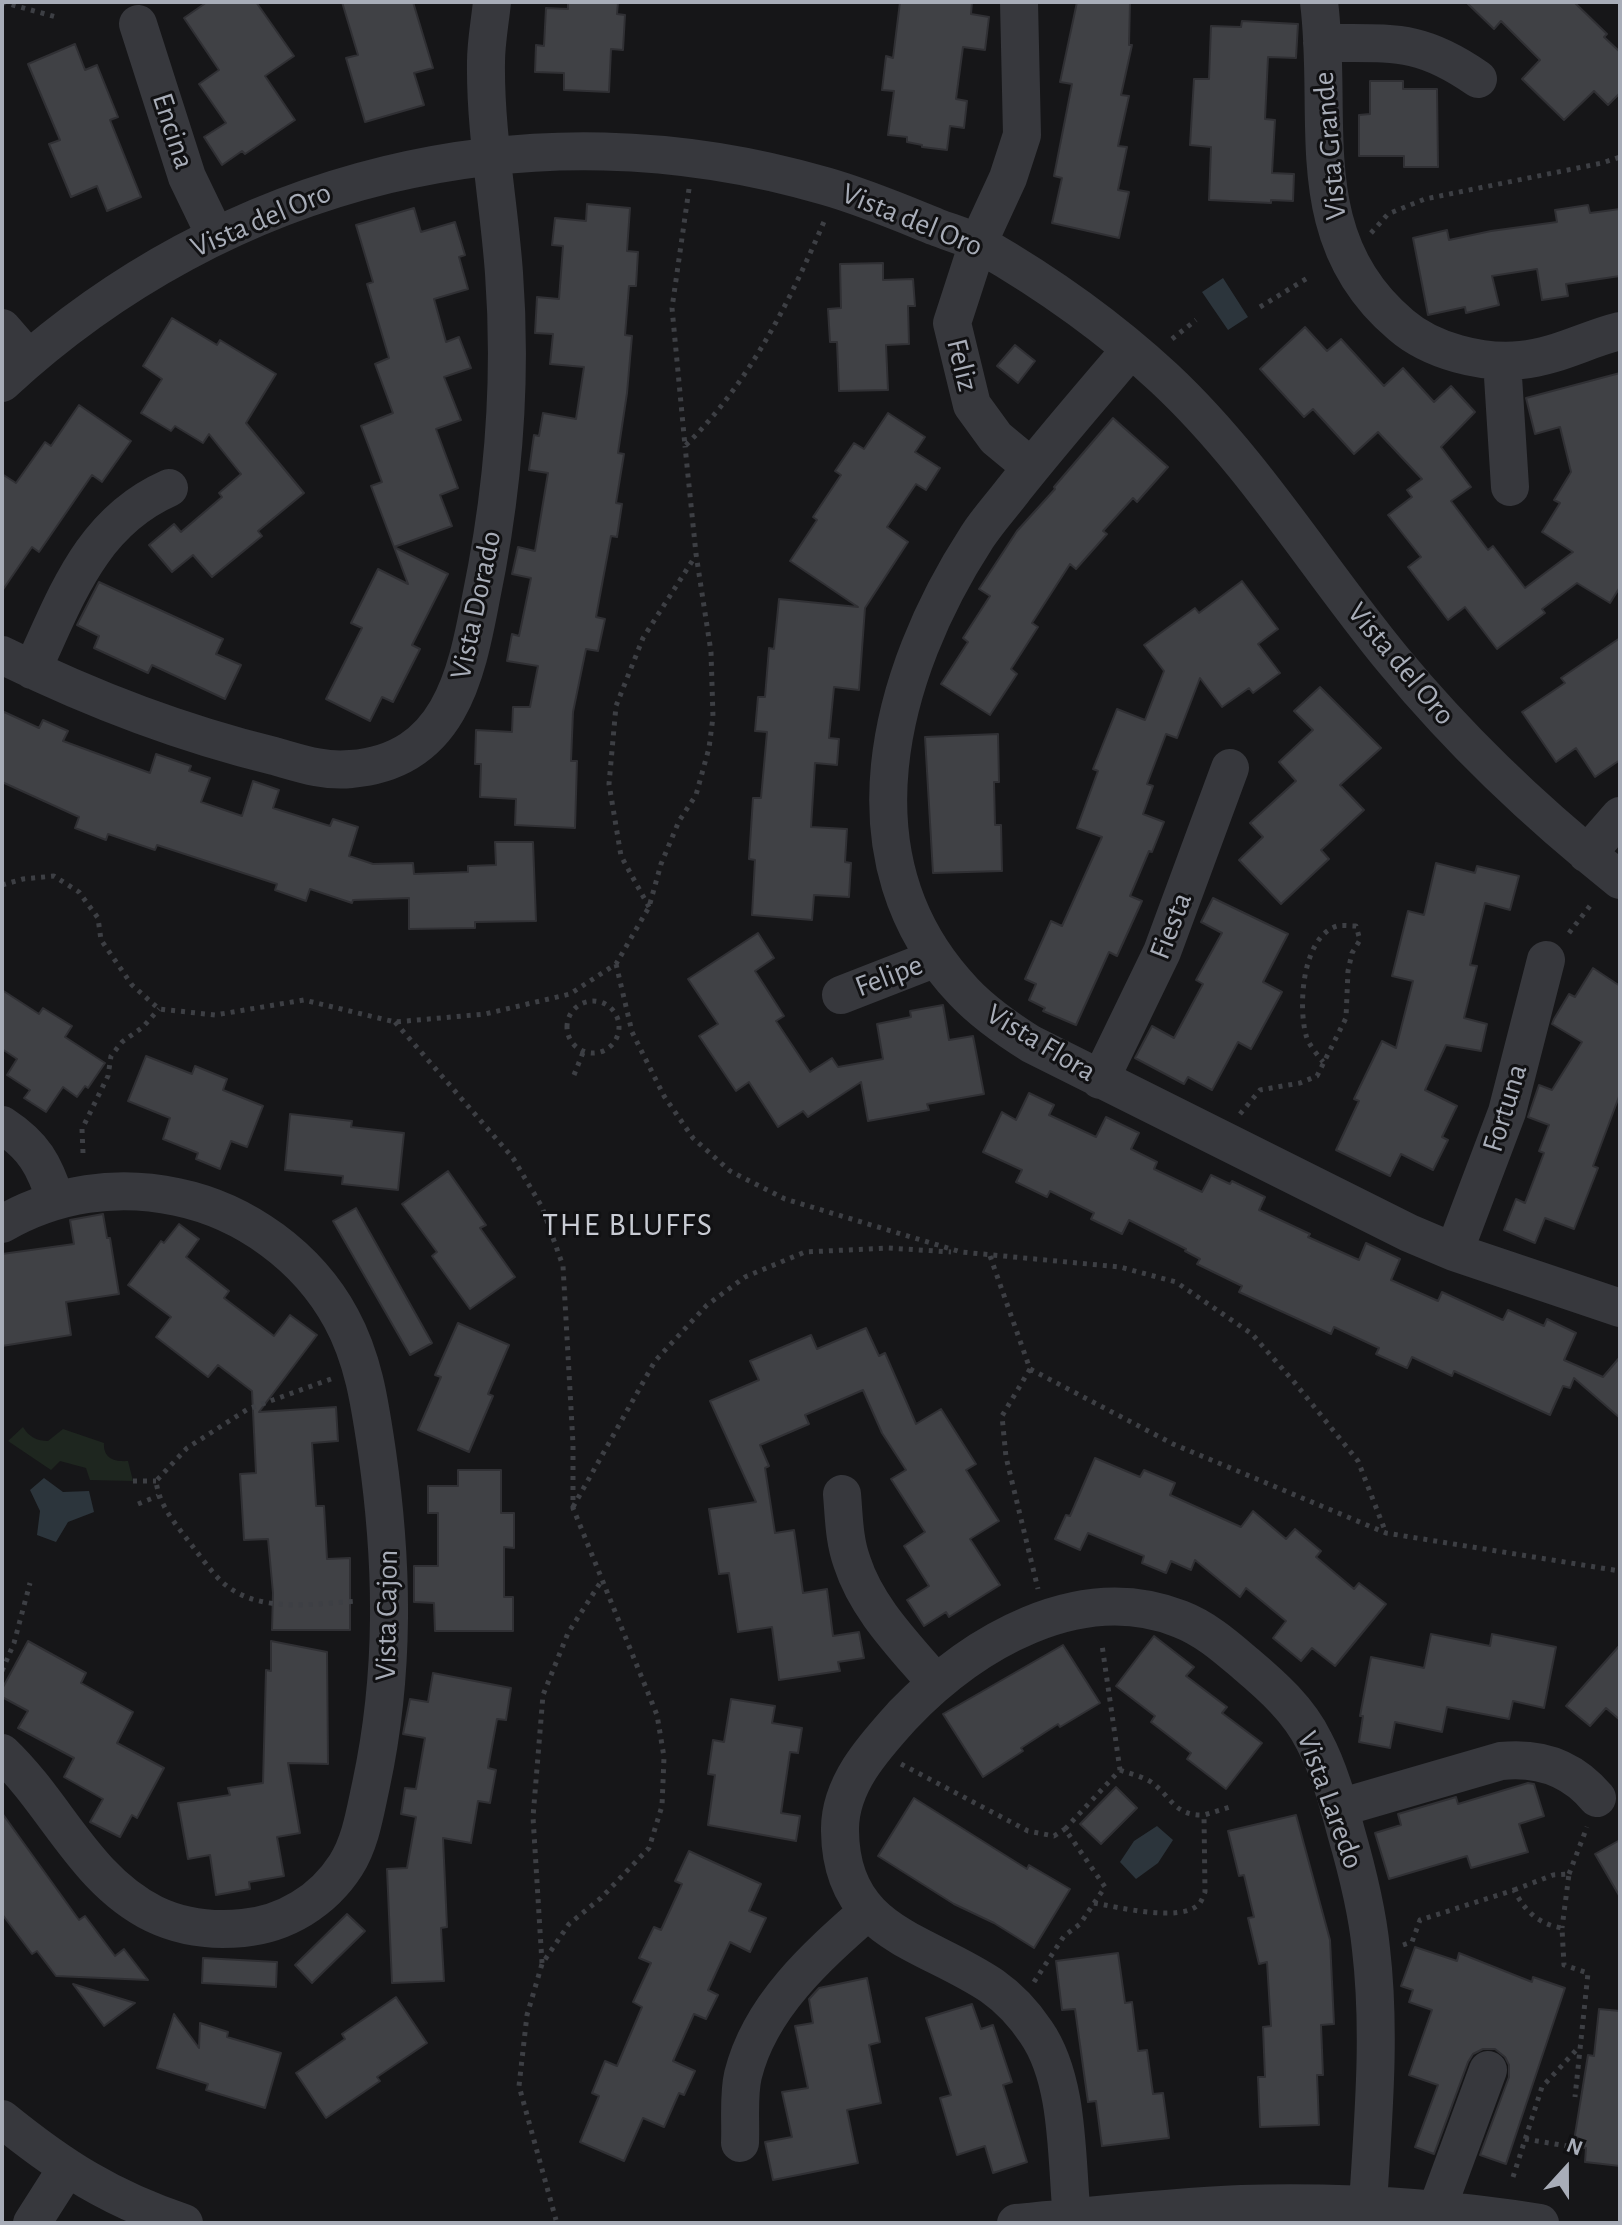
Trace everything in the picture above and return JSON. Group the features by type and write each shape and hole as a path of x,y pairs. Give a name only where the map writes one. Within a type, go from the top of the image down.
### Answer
{"street":[{"name":"Vista Dorado","path":"17,662 168,725 239,748 324,769 351,769 378,764 403,753 435,728 451,707 464,676 489,561 499,492 507,354 504,275 486,60 492,2"},
{"path":"978,243 1008,178 1022,135 1019,2"},
{"name":"Vista Grande","path":"1319,2 1331,215 1351,267 1387,314 1429,344 1502,361 1548,355 1620,331"},
{"name":"Encina","path":"138,24 187,177 215,235"},
{"path":"1322,43 1397,43 1424,49 1450,60 1478,79"},
{"name":"Vista del Oro","path":"15,370 115,292 215,235 253,218 371,177 411,168 493,155 614,150 694,157 780,173 864,197 978,243 1060,295 1131,349 1168,382 1235,453 1391,657 1438,712 1488,764 1587,854 1607,891"},
{"name":"Feliz","path":"978,243 952,323 955,338 972,405 996,438 1031,467"},
{"path":"2,328 15,370"},
{"name":"Vista Flora","path":"1131,349 978,535 924,635 905,688 892,743 887,802 889,832 898,876 914,919 936,958 963,991 995,1021 1031,1044 1382,1221 1454,1252 1620,1308"},
{"path":"1502,361 1510,487"},
{"path":"17,662 106,532 131,511 169,488"},
{"name":"Fiesta","path":"1100,1080 1162,952 1230,768"},
{"path":"1587,854 1620,816"},
{"name":"Fortuna","path":"1454,1252 1507,1112 1558,946"},
{"name":"Felipe","path":"841,995 936,958"},
{"path":"2,1125 23,1139 41,1161 56,1201"},
{"name":"Vista Cajon","path":"2,1224 19,1214 56,1201 119,1190 157,1193 194,1200 230,1214 263,1233 293,1257 319,1285 341,1317 357,1351 368,1388 387,1519 391,1613 385,1707 361,1831 347,1863 330,1886 309,1904 285,1918 258,1927 227,1930 191,1926 156,1915 125,1897 98,1873 24,1775 2,1753"},
{"path":"842,1494 845,1533 852,1562 868,1598 936,1683"},
{"name":"Vista Laredo","path":"1072,2218 1060,2089 1050,2056 1038,2034 1017,2007 991,1985 891,1932 868,1911 851,1886 841,1857 839,1827 845,1797 856,1775 882,1738 936,1683 983,1650 1045,1617 1090,1607 1129,1606 1183,1620 1216,1638 1274,1689 1295,1712 1314,1741 1339,1808 1359,1879 1371,1947 1375,2002 1368,2205"},
{"path":"1339,1808 1501,1761 1521,1759 1547,1763 1571,1773 1592,1812"},
{"path":"740,2143 743,2076 761,2031 787,1990 828,1946 868,1911"},
{"path":"1437,2209 1488,2070"},
{"path":"2,2119 67,2168 134,2206 184,2223"},
{"path":"32,2223 67,2168"},
{"path":"1016,2223 1238,2204 1437,2209 1540,2223"}],"path":[{"path":"2,2 56,17"},
{"path":"1369,235 1388,214 1425,199 1620,157"},
{"path":"2,885 54,876 79,892 98,918 101,940 132,985 159,1009 215,1015 304,1000 395,1022 485,1014 570,994 616,964 649,907 661,864 679,821 696,795 709,748 713,717 711,652 696,554 672,308 690,184"},
{"path":"685,446 709,422 747,371 797,284 828,213"},
{"path":"1260,307 1309,277"},
{"path":"1172,339 1196,320"},
{"path":"649,907 621,856 609,784 616,706 643,638 696,554"},
{"path":"1558,946 1607,891"},
{"path":"1234,1122 1260,1090 1300,1083 1317,1076 1346,1018 1350,962 1360,940 1356,926 1337,926 1317,939 1305,978 1302,1002 1306,1038 1323,1062"},
{"path":"616,964 632,1032 664,1096 693,1138 730,1171 785,1199 961,1252"},
{"path":"570,994 577,1006"},
{"path":"587,1002 603,1003 619,1023 615,1040 601,1051 584,1050 571,1040 568,1033 569,1017 577,1006 587,1002"},
{"path":"83,1153 82,1129 108,1076 111,1056 159,1009"},
{"path":"619,1023 629,1020"},
{"path":"395,1022 513,1158 542,1207 563,1266 573,1444 573,1508 657,1715 664,1757 662,1806 649,1848 601,1898 569,1924 542,1964 527,2015 519,2086 556,2220"},
{"path":"574,1075 584,1050"},
{"path":"573,1508 655,1361 707,1305 745,1277 805,1252 888,1248 1120,1267 1176,1282 1252,1334 1358,1461 1386,1533"},
{"path":"990,1256 1030,1369 1173,1444 1386,1533 1620,1571"},
{"path":"1030,1369 1002,1416 1006,1457 1045,1617"},
{"path":"133,1481 156,1481 187,1448 248,1409 340,1376"},
{"path":"156,1481 158,1496 176,1525 220,1581 255,1601 291,1605 367,1600"},
{"path":"138,1504 158,1496"},
{"path":"542,1964 533,1817 543,1695 568,1633 602,1580"},
{"path":"2,1671 14,1643 30,1583"},
{"path":"1102,1645 1120,1770"},
{"path":"899,1763 1028,1831 1054,1836 1065,1829 1120,1770"},
{"path":"1120,1770 1147,1780 1166,1794 1174,1807 1190,1816 1230,1807"},
{"path":"1575,2097 1588,1973 1564,1965 1562,1928 1569,1874 1592,1812"},
{"path":"1094,1903 1164,1913 1185,1911 1200,1904 1205,1892 1204,1815"},
{"path":"1031,1986 1064,1936 1080,1924 1105,1887 1065,1829"},
{"path":"1400,1946 1412,1942 1420,1920 1553,1875 1569,1874"},
{"path":"1514,1890 1522,1907 1544,1925 1562,1928"},
{"path":"1513,2177 1542,2087 1581,2045"},
{"path":"1525,2139 1573,2147"}],"shaded area":[{"path":"1223,278 1248,317 1228,330 1202,292"},
{"path":"23,1427 40,1440 48,1441 63,1429 104,1443 105,1452 110,1458 128,1461 133,1481 90,1480 86,1468 60,1461 51,1470 8,1441"},
{"path":"44,1478 63,1492 89,1491 94,1512 68,1522 56,1542 37,1535 40,1511 30,1490"},
{"path":"1157,1826 1173,1840 1158,1863 1136,1879 1120,1862 1134,1841"}],"building":[{"path":"207,2 256,2 294,56 265,76 295,120 245,154 242,151 222,165 204,137 226,123 199,84 219,70 184,18"},
{"path":"342,2 413,2 433,68 414,73 424,105 365,122 346,58 358,55"},
{"path":"568,2 618,2 617,14 625,15 623,50 611,49 609,92 564,90 564,73 535,72 536,45 544,46 546,8 568,9"},
{"path":"900,2 972,2 971,14 989,17 985,50 963,47 956,99 967,101 964,128 950,126 947,150 922,147 907,142 907,137 888,135 894,91 882,90 886,56 893,58"},
{"path":"1077,2 1130,2 1129,45 1132,45 1121,95 1129,96 1118,146 1127,147 1118,190 1129,192 1119,238 1052,223 1062,178 1054,176 1072,84 1060,82"},
{"path":"1466,2 1574,2 1607,34 1604,37 1620,52 1620,93 1608,105 1594,91 1564,120 1522,79 1540,60 1501,21 1494,29"},
{"path":"1242,21 1298,24 1296,58 1268,57 1265,119 1275,120 1272,173 1294,174 1293,201 1209,200 1211,147 1190,145 1194,79 1209,79 1211,26 1241,27"},
{"path":"75,44 85,70 97,65 118,117 110,120 141,197 107,211 97,186 71,197 49,144 60,140 28,64"},
{"path":"1370,81 1403,81 1403,89 1437,89 1438,167 1404,167 1404,156 1359,156 1359,115 1370,114"},
{"path":"587,204 630,208 627,251 638,252 636,286 629,286 625,335 632,336 618,453 624,454 616,503 622,504 617,537 611,536 596,617 605,619 598,651 586,649 573,712 571,761 577,761 575,828 515,825 516,799 480,797 481,764 475,764 476,730 512,732 513,707 530,707 538,666 507,661 512,634 519,636 531,578 512,574 518,547 535,551 548,473 529,470 534,435 539,436 543,413 576,419 584,367 550,364 553,334 535,333 537,297 559,299 563,246 552,245 555,218 586,221"},
{"path":"1588,205 1590,213 1620,209 1620,276 1566,284 1568,296 1542,300 1537,269 1492,276 1499,305 1466,313 1465,307 1428,315 1413,238 1447,230 1449,240 1557,222 1555,210"},
{"path":"414,208 421,232 455,222 465,255 459,257 468,289 434,299 446,342 459,337 471,368 444,377 461,420 436,429 458,488 440,495 452,526 394,547 371,486 382,482 361,426 393,413 375,364 389,358 367,284 373,282 356,225"},
{"path":"883,263 883,280 913,279 915,306 908,306 909,344 886,345 888,390 839,391 837,342 830,342 828,309 841,308 840,264"},
{"path":"172,318 217,345 220,340 276,374 246,423 304,493 258,531 262,536 212,577 193,555 172,572 149,545 174,524 181,532 222,497 219,493 241,474 209,434 203,443 175,426 171,431 141,413 162,379 143,366"},
{"path":"1305,327 1327,351 1341,339 1384,386 1403,368 1434,402 1451,386 1475,412 1441,447 1471,487 1451,501 1488,550 1493,546 1525,588 1573,552 1542,532 1560,503 1554,500 1571,472 1560,427 1535,434 1526,398 1620,373 1620,587 1610,603 1577,583 1542,609 1545,613 1497,649 1465,607 1448,620 1408,567 1421,557 1388,515 1412,497 1407,490 1422,479 1378,432 1354,454 1313,409 1304,417 1260,369"},
{"path":"1015,345 1035,361 1018,383 997,366"},
{"path":"79,405 131,441 102,482 92,475 39,552 32,547 2,591 2,474 16,483 45,442 51,446"},
{"path":"888,413 925,437 915,452 940,468 926,490 916,484 887,527 908,542 865,608 859,690 834,687 829,738 839,739 837,765 815,763 811,827 847,829 845,862 851,863 849,897 814,895 812,920 752,915 755,860 749,859 753,798 761,798 767,732 755,731 758,697 765,697 769,648 774,649 779,599 858,607 790,561 817,520 813,517 841,475 835,471 854,443 864,449"},
{"path":"1113,418 1168,467 1137,502 1133,498 1103,531 1107,534 1076,569 1070,564 1032,623 1038,627 1011,669 1017,674 990,715 941,684 968,642 963,638 990,596 979,589 1017,531"},
{"path":"394,547 448,574 412,645 420,649 393,702 382,697 370,721 326,699 362,628 351,623 378,569 408,584"},
{"path":"1242,581 1278,629 1258,644 1280,673 1253,693 1249,688 1222,707 1200,678 1177,738 1166,734 1147,784 1153,786 1143,814 1164,822 1130,896 1142,901 1117,956 1109,952 1076,1025 1043,1011 1045,1008 1029,1000 1036,984 1025,979 1051,921 1062,926 1102,837 1077,828 1098,771 1093,769 1117,709 1145,720 1164,671 1144,645 1195,608 1199,613"},
{"path":"99,582 223,639 216,654 241,665 225,699 152,665 148,673 94,648 99,636 77,625"},
{"path":"1620,638 1620,760 1595,777 1576,748 1556,762 1522,712 1565,683 1561,678"},
{"path":"1320,687 1381,748 1340,785 1364,810 1321,850 1329,859 1281,904 1239,860 1263,837 1250,823 1296,781 1279,762 1313,730 1294,711"},
{"path":"2,711 39,728 43,720 68,731 63,741 150,773 156,754 191,766 189,771 210,778 201,802 242,816 253,781 279,790 273,808 330,826 333,819 358,827 349,856 373,864 413,863 414,874 468,872 468,866 496,865 495,842 533,842 536,921 475,922 475,928 409,929 409,898 353,900 352,903 310,889 306,901 275,890 277,884 157,845 155,850 108,834 106,840 75,828 79,817 2,782"},
{"path":"998,734 999,782 994,782 995,825 1001,825 1002,871 933,873 925,737"},
{"path":"1436,863 1475,873 1477,866 1519,876 1510,910 1485,903 1470,965 1477,966 1464,1018 1487,1024 1481,1051 1446,1045 1425,1090 1457,1106 1442,1137 1448,1140 1433,1170 1401,1154 1390,1176 1336,1150 1359,1101 1354,1099 1382,1041 1396,1048 1413,981 1392,976 1408,911 1424,915"},
{"path":"1213,898 1288,934 1263,982 1282,992 1251,1049 1238,1042 1212,1090 1188,1077 1184,1084 1135,1058 1152,1026 1174,1038 1203,984 1196,980 1222,933 1201,922"},
{"path":"758,933 774,958 755,971 784,1016 776,1021 810,1072 832,1058 838,1067 883,1059 877,1024 911,1017 910,1011 943,1005 949,1040 973,1036 984,1094 927,1104 929,1110 868,1121 861,1082 808,1117 803,1111 778,1127 749,1082 736,1091 699,1036 718,1024 688,979"},
{"path":"1593,968 1620,986 1620,1094 1593,1166 1598,1168 1574,1229 1545,1218 1535,1243 1504,1230 1516,1199 1525,1203 1544,1153 1539,1151 1549,1125 1528,1117 1539,1085 1552,1090 1582,1042 1552,1024 1569,994 1575,997"},
{"path":"2,990 39,1014 43,1008 72,1026 65,1037 105,1063 88,1088 85,1086 77,1097 63,1087 46,1112 24,1098 30,1090 7,1075 17,1059 2,1049"},
{"path":"146,1056 192,1074 195,1066 227,1079 223,1090 263,1106 247,1147 231,1141 220,1169 196,1159 198,1153 163,1139 170,1118 128,1101"},
{"path":"1029,1093 1054,1105 1049,1115 1096,1137 1106,1117 1139,1133 1131,1149 1157,1162 1154,1169 1202,1192 1211,1175 1230,1184 1232,1181 1265,1197 1259,1210 1310,1234 1308,1237 1359,1260 1366,1243 1400,1259 1391,1280 1438,1301 1442,1292 1503,1320 1508,1310 1544,1326 1547,1319 1576,1333 1564,1360 1603,1377 1620,1357 1620,1418 1574,1378 1570,1388 1563,1386 1550,1415 1454,1371 1452,1376 1412,1357 1407,1368 1376,1354 1379,1348 1334,1327 1331,1334 1239,1292 1242,1286 1197,1264 1200,1259 1186,1249 1129,1220 1122,1234 1091,1219 1094,1213 1050,1191 1047,1197 1016,1182 1022,1170 983,1152 1002,1112 1016,1120"},
{"path":"290,1114 352,1121 351,1127 404,1133 398,1190 342,1184 343,1176 285,1170"},
{"path":"448,1171 486,1225 480,1228 515,1277 470,1309 432,1256 437,1252 402,1204"},
{"path":"356,1208 432,1343 410,1355 333,1221"},
{"path":"103,1214 119,1294 66,1302 71,1335 2,1346 2,1254 74,1244 70,1220"},
{"path":"179,1224 199,1239 186,1257 229,1291 224,1298 274,1336 290,1315 317,1335 259,1412 336,1407 338,1441 312,1443 316,1506 324,1506 327,1559 350,1558 350,1630 272,1630 273,1593 268,1539 244,1540 240,1474 256,1473 252,1391 218,1365 208,1377 156,1337 171,1317 128,1285 161,1241 164,1243"},
{"path":"458,1323 509,1345 488,1394 493,1396 469,1452 418,1430 441,1377 435,1375"},
{"path":"866,1328 879,1356 885,1353 916,1424 941,1409 976,1464 966,1470 999,1521 970,1539 1000,1585 949,1617 946,1612 924,1626 907,1600 929,1586 904,1546 925,1532 891,1479 906,1470 882,1433 863,1390 805,1415 809,1424 760,1445 769,1466 765,1468 775,1533 794,1530 803,1593 827,1589 833,1636 859,1632 864,1658 838,1662 840,1671 779,1680 772,1627 738,1632 729,1573 719,1574 709,1509 756,1502 710,1401 759,1380 750,1361 811,1335 817,1349"},
{"path":"1095,1458 1140,1477 1144,1470 1175,1483 1170,1495 1241,1527 1253,1511 1286,1539 1295,1529 1321,1551 1316,1557 1354,1589 1359,1583 1386,1604 1335,1666 1312,1648 1301,1661 1273,1638 1286,1621 1246,1588 1240,1597 1195,1560 1191,1570 1171,1561 1166,1573 1142,1563 1144,1556 1088,1533 1080,1550 1055,1539 1066,1515 1070,1516"},
{"path":"458,1470 501,1470 501,1513 514,1513 514,1548 504,1547 504,1597 513,1597 513,1631 435,1631 434,1603 414,1602 414,1566 438,1566 438,1513 428,1513 428,1486 458,1486"},
{"path":"1431,1634 1490,1646 1492,1634 1556,1647 1544,1708 1513,1701 1509,1719 1447,1707 1442,1732 1395,1722 1390,1748 1359,1742 1363,1716 1360,1716 1371,1657 1424,1668"},
{"path":"1154,1636 1194,1667 1186,1676 1227,1707 1222,1713 1262,1743 1226,1789 1187,1759 1191,1753 1151,1722 1155,1716 1116,1686"},
{"path":"28,1641 86,1673 81,1683 133,1712 117,1743 164,1768 137,1818 132,1815 120,1837 90,1822 103,1799 64,1777 74,1758 18,1728 28,1711 2,1697 2,1689"},
{"path":"271,1641 327,1652 328,1764 288,1763 300,1833 277,1837 284,1876 249,1882 250,1889 216,1895 210,1855 188,1859 178,1803 230,1795 228,1788 263,1783 266,1670 271,1671"},
{"path":"1063,1645 1100,1703 1060,1727 1058,1724 983,1777 943,1714"},
{"path":"1620,1645 1620,1720 1606,1708 1590,1726 1566,1706"},
{"path":"433,1673 511,1688 506,1720 497,1719 488,1768 496,1770 490,1803 478,1801 471,1843 443,1838 447,1927 441,1928 444,1981 392,1983 387,1869 407,1868 416,1817 401,1814 405,1788 416,1789 425,1738 403,1734 410,1699 428,1702"},
{"path":"731,1699 775,1706 772,1723 802,1728 798,1753 790,1752 781,1813 800,1816 796,1841 708,1825 715,1775 708,1774 713,1740 724,1742"},
{"path":"1528,1783 1534,1784 1544,1816 1519,1824 1528,1852 1471,1868 1467,1856 1389,1879 1375,1833 1401,1825 1398,1814 1456,1797 1458,1804"},
{"path":"1116,1787 1137,1808 1101,1844 1080,1824"},
{"path":"914,1798 1027,1869 1029,1865 1070,1889 1034,1948 994,1923 954,1904 878,1856"},
{"path":"2,1813 79,1920 85,1916 115,1956 124,1949 148,1980 56,1976 37,1951 32,1954 2,1914"},
{"path":"1296,1815 1330,1940 1334,2024 1321,2025 1323,2075 1317,2075 1319,2125 1260,2127 1258,2077 1265,2077 1263,2027 1271,2026 1267,1962 1259,1964 1248,1918 1254,1917 1244,1875 1239,1876 1228,1831"},
{"path":"1620,1840 1620,1897 1595,1854"},
{"path":"689,1851 761,1884 749,1911 766,1918 750,1952 730,1942 708,1990 718,1995 706,2019 694,2014 673,2061 695,2071 684,2095 679,2093 664,2127 643,2118 624,2161 580,2142 599,2096 592,2093 605,2061 617,2066 642,2007 633,2002 651,1963 639,1958 654,1927 661,1930 682,1884 675,1881"},
{"path":"347,1914 365,1931 312,1983 295,1965"},
{"path":"1415,1947 1457,1961 1459,1953 1532,1982 1533,1977 1565,1988 1506,2164 1480,2155 1509,2077 1505,2057 1495,2049 1483,2049 1473,2054 1468,2062 1434,2154 1415,2147 1438,2085 1409,2075 1432,2010 1409,2002 1413,1990 1401,1986"},
{"path":"1118,1953 1125,2003 1132,2002 1138,2051 1147,2050 1153,2094 1163,2093 1169,2138 1102,2146 1096,2101 1088,2102 1075,2009 1062,2010 1056,1961"},
{"path":"203,1958 277,1962 276,1987 202,1983"},
{"path":"867,1978 880,2042 869,2045 881,2103 847,2110 858,2163 773,2180 765,2142 792,2137 782,2092 808,2088 795,2026 813,2023 809,1999 819,1988"},
{"path":"73,1984 135,2003 104,2026"},
{"path":"396,1997 427,2043 377,2077 380,2081 326,2118 296,2073 345,2039 342,2034"},
{"path":"972,2004 981,2029 993,2025 1012,2082 1003,2085 1027,2162 993,2173 985,2146 957,2155 940,2098 951,2095 926,2018"},
{"path":"1599,2009 1620,2011 1620,2166 1585,2162 1586,2148 1573,2147 1588,2055 1594,2056"},
{"path":"174,2014 199,2048 200,2023 228,2032 227,2037 281,2053 265,2108 206,2090 208,2084 157,2068"}],"district":[{"name":"THE BLUFFS","path":"628,1225"}]}
